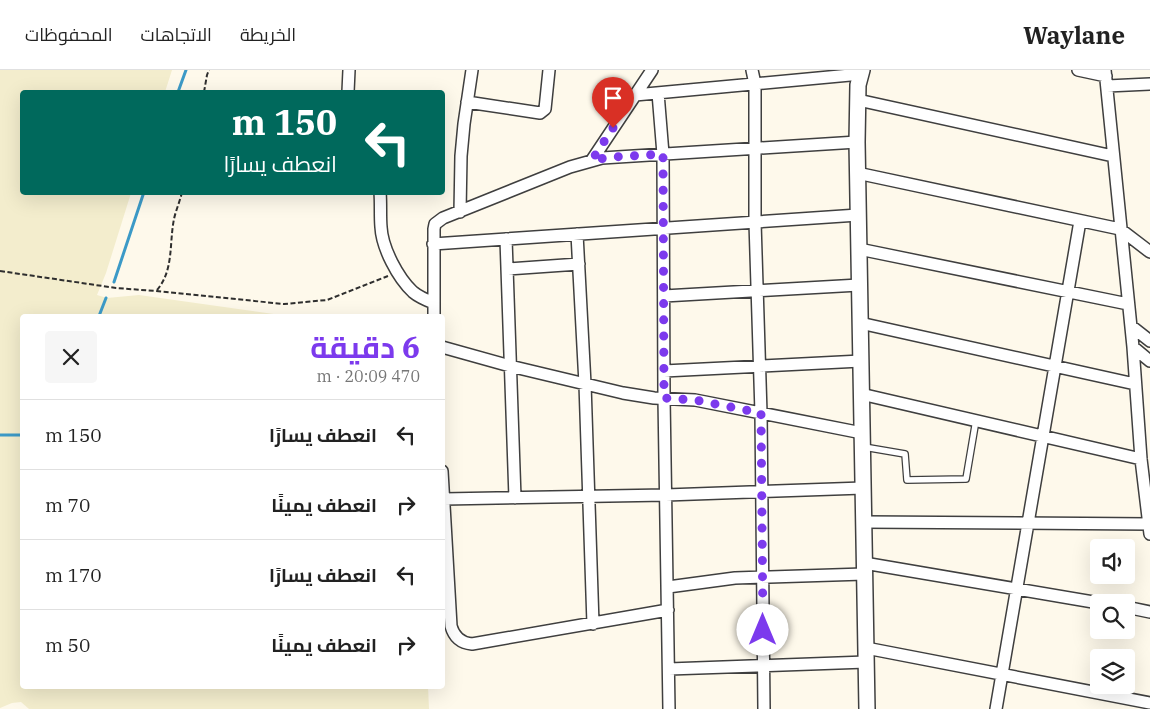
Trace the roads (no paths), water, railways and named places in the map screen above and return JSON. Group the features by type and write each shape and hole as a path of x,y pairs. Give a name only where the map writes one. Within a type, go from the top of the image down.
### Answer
{"street":[{"path":"348,90 349,70"},
{"path":"460,212 461,156 472,70"},
{"path":"467,102 543,112 545,109 549,70"},
{"path":"592,160 652,70"},
{"path":"752,70 755,84 755,222 758,366 761,413 764,709"},
{"path":"1078,70 1106,77 1150,84"},
{"path":"634,95 861,72 857,142 867,709"},
{"path":"864,522 1030,523 1150,528 1141,459 1133,347 1106,77"},
{"path":"658,93 663,154 664,398 669,709"},
{"path":"858,100 1113,156"},
{"path":"434,314 433,244 435,224 443,218 592,160 613,157 857,142"},
{"path":"858,173 1120,229 1147,248"},
{"path":"380,195 380,227 386,250 413,292 434,303"},
{"path":"433,244 858,214"},
{"path":"996,709 1030,523 1042,436 1080,221"},
{"path":"577,234 585,384 593,624"},
{"path":"506,239 515,498"},
{"path":"859,249 1128,304"},
{"path":"507,269 579,264"},
{"path":"664,296 859,285"},
{"path":"860,323 1136,384"},
{"path":"1131,326 1150,341"},
{"path":"1133,347 1150,361"},
{"path":"445,348 510,366 623,393 654,398 695,400 761,413 862,440"},
{"path":"664,371 861,360"},
{"path":"861,394 1141,459"},
{"path":"445,498 666,496 863,488"},
{"path":"445,516 451,626 458,639 467,643 472,644 668,610"},
{"path":"668,587 735,578 864,568 1017,589 1090,601"},
{"path":"1135,610 1150,612"},
{"path":"669,669 764,666 866,655 1002,674 1150,703"}],"lane":[{"path":"862,440 905,454 907,480 966,479 976,420"}],"waterway":[{"path":"179,90 186,70"},
{"path":"114,282 143,195"},
{"path":"100,314 106,298"},
{"path":"0,435 20,435"}]}
